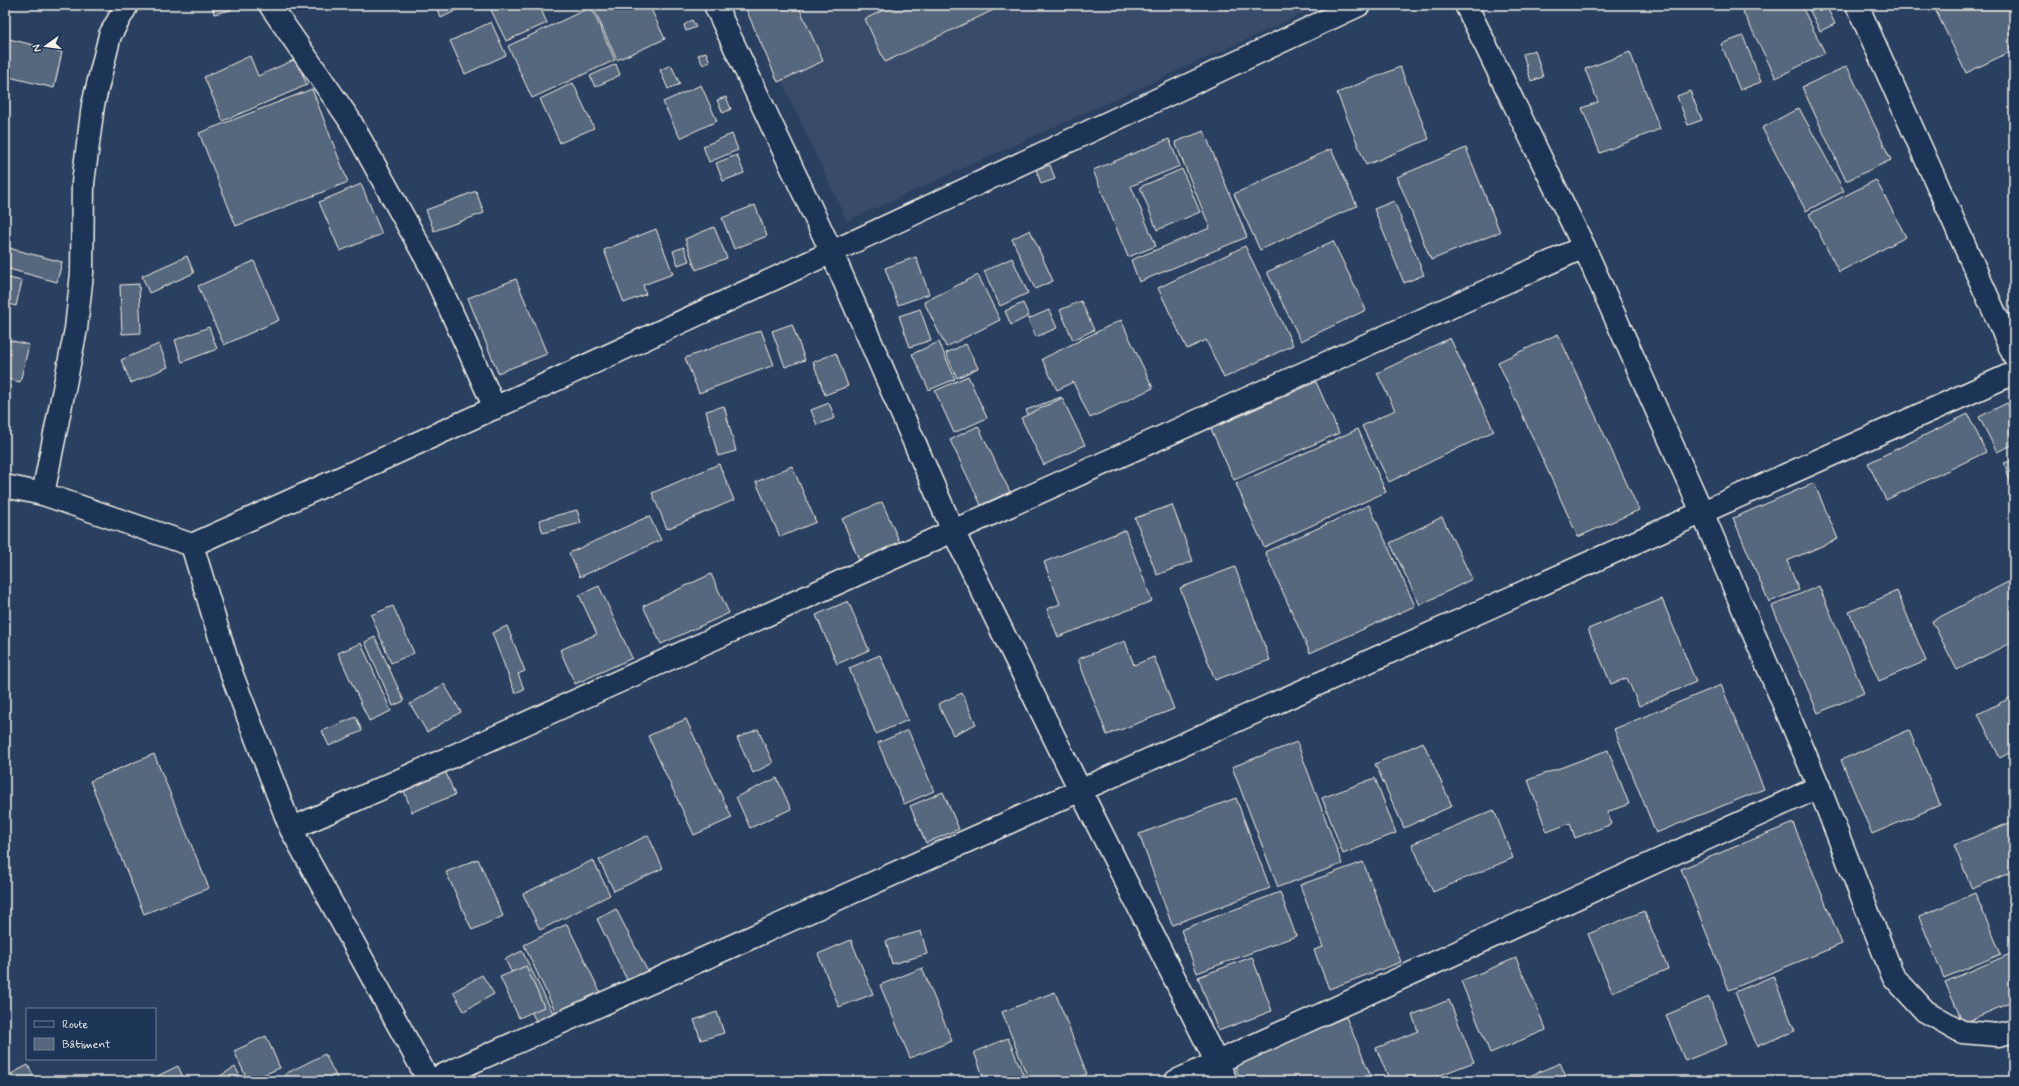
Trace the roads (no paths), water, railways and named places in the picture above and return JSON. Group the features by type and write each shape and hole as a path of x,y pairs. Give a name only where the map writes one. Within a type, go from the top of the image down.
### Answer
{"street":[{"path":"43,494 76,329 82,273 83,183 93,105 110,35 127,5"},
{"path":"270,5 349,119 431,267 495,408"},
{"path":"715,5 832,253 953,531 1080,790 1222,1071"},
{"path":"5,486 43,494 192,545 832,253 1359,5"},
{"path":"1466,5 1584,246 1702,512 1819,787 1893,976 1925,1011 1962,1032 1998,1035 2014,1031"},
{"path":"1857,5 2014,356"},
{"path":"291,829 1584,246"},
{"path":"192,545 229,667 291,829 430,1081 2014,373"},
{"path":"1176,1081 1222,1071 1819,787"}]}
